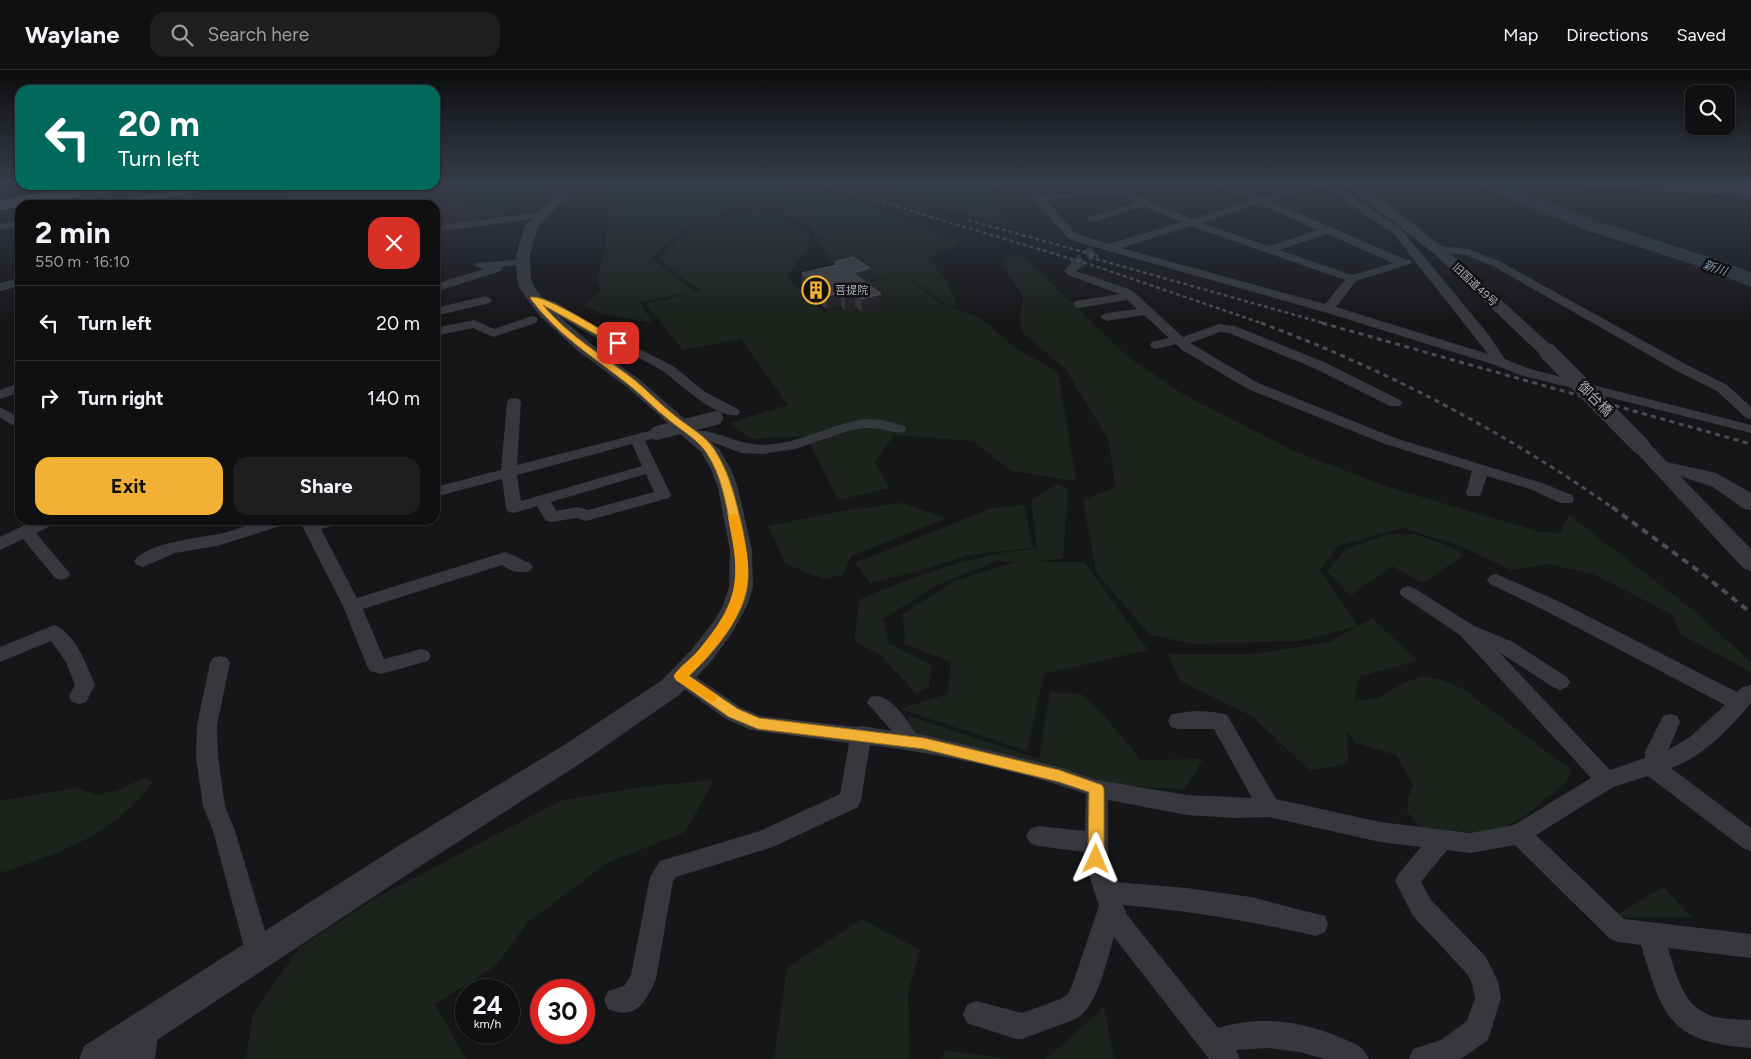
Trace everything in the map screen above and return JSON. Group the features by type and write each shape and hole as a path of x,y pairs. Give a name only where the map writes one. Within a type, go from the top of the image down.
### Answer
{"street":[{"path":"531,228 523,262 524,279 533,309"},
{"path":"1065,228 1072,236 1101,248 1328,309 1500,362 1525,372 1751,429"},
{"path":"1101,248 1168,228"},
{"path":"1206,228 1352,279"},
{"path":"1323,228 1401,262 1421,263"},
{"path":"1393,228 1483,337 1500,362"},
{"name":"旧国道49号","path":"1410,228 1437,249 1548,352"},
{"path":"1268,250 1327,230"},
{"path":"1437,249 1458,249 1473,253 1666,359 1722,388 1751,397"},
{"path":"440,286 497,269 481,265 523,262"},
{"path":"1328,309 1352,279 1401,262"},
{"path":"1080,276 1120,289 1131,296 1180,340 1238,378 1271,394 1390,441 1539,487 1566,499"},
{"path":"0,287 15,283"},
{"path":"1079,304 1131,296"},
{"path":"440,311 486,300"},
{"path":"440,331 474,324 493,333 533,309 553,306 601,335 668,369 700,395 733,412 440,491"},
{"path":"97,1059 574,753 670,688 701,656 723,627 735,606 743,573 741,550 728,488 721,469 709,449 694,435 671,418 634,384 584,347 545,312 533,309"},
{"path":"1106,317 1147,311"},
{"path":"1157,345 1220,328 1232,329 1319,365 1395,403"},
{"name":"御台橋","path":"1548,352 1660,467"},
{"path":"1722,388 1751,415"},
{"path":"0,395 15,389"},
{"path":"514,402 509,473 514,508 650,468"},
{"path":"0,411 15,421"},
{"path":"694,435 710,435 732,446 772,450 793,445 843,426 869,422 886,424 899,429"},
{"path":"541,500 552,517 578,512 586,516 663,495 637,439"},
{"path":"1660,467 1680,469 1708,477 1736,490 1751,504"},
{"path":"1660,467 1751,563"},
{"path":"1474,493 1481,469"},
{"path":"0,544 38,525"},
{"path":"143,560 169,549 232,536 266,525"},
{"path":"310,525 352,606 377,666 381,667 421,656"},
{"path":"26,531 61,574"},
{"path":"352,606 505,558 514,565 524,568"},
{"path":"680,676 733,713 758,724 861,734 924,743 1059,776 1097,789 1186,805 1235,808 1268,807 1380,832 1441,841 1470,843 1519,834 1606,780 1670,760 1697,743 1746,700 1496,580"},
{"path":"1408,592 1467,630 1506,647 1560,682"},
{"path":"1467,630 1606,780"},
{"path":"0,655 54,632 75,659 85,685 79,696"},
{"path":"220,663 207,725 207,757 214,806 224,831 259,954"},
{"path":"877,703 900,726 908,741"},
{"path":"1178,721 1220,720 1268,807"},
{"path":"1653,764 1656,752 1670,722"},
{"path":"617,1000 629,999 634,995 643,979 662,877 668,869 766,840 850,800 861,734"},
{"path":"1653,764 1751,841"},
{"path":"1097,789 1096,859 1108,899 1118,923 1219,1051 1236,1036 1258,1034 1324,1044 1355,1059"},
{"path":"1519,834 1618,930 1751,946"},
{"path":"1038,836 1096,843"},
{"path":"1423,1059 1448,1052 1478,1030 1488,998 1485,982 1477,966 1422,908 1407,881 1441,841"},
{"path":"1108,899 1187,899 1250,909 1316,924"},
{"path":"976,1014 1016,1026 1022,1026 1069,1009 1076,1003 1083,993 1108,899"},
{"path":"1651,935 1667,987 1679,1007 1692,1020 1706,1028 1751,1034"},
{"path":"141,1059 146,1027"}],"shaded area":[{"path":"606,228 689,228 679,233 652,258 694,292 639,302 653,323 603,314 584,305 601,290 597,278 605,252"},
{"path":"695,228 801,228 810,234 807,250 786,277 824,312 843,307 847,310 854,308 861,313 883,307 863,290 863,283 905,275 939,303 979,317 1014,347 1058,372 1076,481 1011,471 973,441 894,435 875,462 889,488 838,500 806,436 751,439 730,423 788,405 741,339 683,350 646,304 701,291 658,259 683,234"},
{"path":"812,228 925,228 959,243 929,258 946,282 958,306 948,306 905,275 873,280 833,264"},
{"path":"1007,257 1024,257 1128,357 1184,395 1296,452 1388,487 1540,532 1560,533 1569,515 1693,610 1751,662 1751,672 1680,634 1673,615 1593,574 1546,564 1511,570 1458,545 1402,528 1338,546 1320,570 1358,626 1372,618 1417,661 1360,676 1354,701 1379,698 1403,683 1425,676 1438,679 1463,689 1571,770 1567,781 1525,816 1504,827 1483,833 1421,828 1407,812 1408,798 1413,784 1396,755 1356,743 1347,731 1348,763 1310,771 1252,716 1180,681 1168,654 1253,654 1331,642 1355,627 1298,641 1194,644 1150,635 1096,572 1083,500 1115,487 1109,441 1066,370 1022,332 1020,316 1023,297 1002,263"},
{"path":"1058,484 1068,490 1063,558 1036,562 1084,562 1148,650 1044,674 1027,751 900,709 948,694 951,662 905,644 903,614 954,581 1015,562 997,561 937,585 883,619 889,644 931,665 929,687 916,694 881,655 854,641 859,600 907,580 957,564 997,554 1037,548 1031,500"},
{"path":"902,503 947,518 851,556 843,575 823,579 786,564 768,526 841,511"},
{"path":"1024,505 1033,548 968,555 918,571 870,583 855,563 992,508"},
{"path":"1414,534 1465,554 1423,583 1392,566 1350,596 1327,571 1347,549 1385,535"},
{"path":"1050,692 1081,694 1102,713 1141,760 1203,759 1185,789 1147,787 1066,778 906,734 909,716 1039,759"},
{"path":"145,778 153,782 121,816 103,829 44,858 0,873 0,801 77,788 96,795 117,790"},
{"path":"714,780 685,832 607,863 527,923 497,965 475,979 455,979 455,991 435,1004 455,1039 455,1044 458,1044 466,1059 246,1059 253,1014 300,947 374,899 560,801 641,787"},
{"path":"1663,887 1692,918 1621,917 1618,914"},
{"path":"862,919 920,950 908,992 910,1059 774,1059 787,968"},
{"path":"1104,1007 1114,1059 1046,1059"},
{"path":"945,1050 1007,1059 942,1059"}],"building":[{"path":"853,257 870,268 853,273 881,294 861,299 855,294 845,296 841,293 826,296 802,273 838,265 835,262"}],"waterway":[{"name":"新川","path":"1600,228 1702,261 1751,280"}],"tunnel":[{"path":"1074,266 1093,251"}],"railway":[{"path":"969,228 1095,266 1264,324"},
{"path":"997,228 1098,256"},
{"path":"1089,257 1327,324"},
{"path":"1261,323 1353,361 1443,404 1530,454 1613,508"},
{"path":"1322,323 1751,444"},
{"path":"1612,507 1704,575 1751,613"}],"slow traffic":[{"path":"711,697 680,676 701,656 723,627 735,606 743,573 741,550 734,517"}],"place":[{"name":"菩提院","path":"816,290"}],"route":[{"path":"618,343 553,306 534,298 545,312 584,347 634,384 671,418 694,435 709,449 721,469 728,488 741,550 743,573 741,587 735,606 723,627 701,656 680,676 733,713 758,724 924,743 1059,776 1097,789 1096,859"}]}
